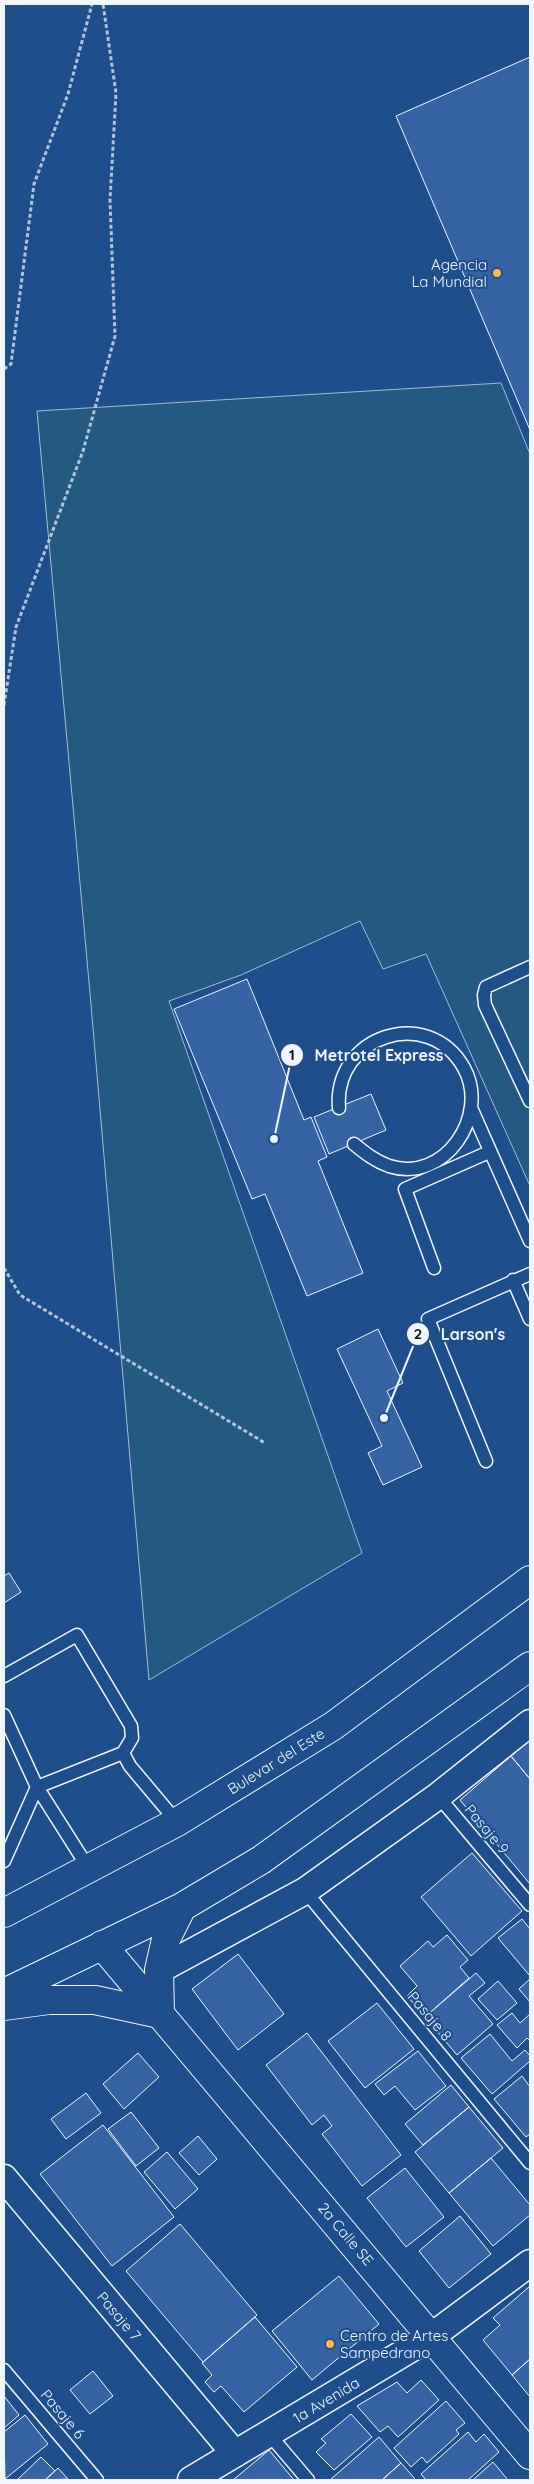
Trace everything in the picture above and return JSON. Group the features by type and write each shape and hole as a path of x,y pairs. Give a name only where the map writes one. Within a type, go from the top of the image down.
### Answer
{"main road":[{"name":"Bulevar del Este","path":"4,1913 177,1822 333,1726 530,1580"},
{"path":"4,1993 182,1907 261,1860 530,1666"},
{"path":"4,2006 49,2000 95,2000 160,2014 160,1970 166,1939 182,1907"},
{"name":"2a Calle SE","path":"102,1945 530,2455"}],"street":[{"path":"160,1970 305,1891 438,1796 530,1723"},
{"name":"Pasaje 7","path":"4,2178 235,2454"},
{"name":"1a Avenida","path":"191,2480 432,2336 530,2263"}],"lane":[{"path":"530,967 486,987 484,995 486,1005 530,1101"},
{"path":"339,1108 341,1080 352,1060 368,1045 387,1035 410,1033 431,1038 450,1050 464,1067 471,1088 472,1110 530,1241"},
{"path":"354,1144 370,1158 390,1166 412,1168 433,1162 452,1149 465,1132 472,1110"},
{"path":"434,1268 405,1189 489,1152"},
{"path":"486,1461 428,1318 530,1274"},
{"path":"513,1280 530,1319"},
{"path":"4,1676 78,1636 132,1726 132,1738 123,1753 37,1788 4,1861"},
{"path":"4,1715 37,1788 89,1869"},
{"path":"123,1753 130,1766 177,1822"},
{"name":"Pasaje 9","path":"438,1796 530,1906"},
{"name":"Pasaje 8","path":"305,1891 530,2162"},
{"name":"Pasaje 6","path":"4,2370 96,2480"},
{"path":"269,2434 308,2480"}],"path":[{"path":"4,369 11,364 34,184 68,94 92,4"},
{"path":"4,706 16,627 83,451 114,336 110,200 116,93 103,4"},
{"path":"4,1268 20,1295 265,1443"}],"shaded area":[{"path":"501,383 530,454 530,1186 426,954 383,969 360,921 241,975 169,1001 362,1553 149,1680 90,993 37,411"}],"building":[{"name":"Agencia La Mundial","path":"530,57 530,430 396,116"},
{"path":"247,979 304,1120 311,1117 327,1157 318,1161 363,1273 307,1296 265,1194 252,1199 174,1009"},
{"path":"371,1094 386,1130 329,1154 314,1117"},
{"path":"378,1329 403,1383 387,1391 422,1467 383,1485 368,1453 382,1446 337,1349"},
{"path":"9,1573 21,1592 4,1603 4,1576"},
{"path":"530,1740 530,1779 511,1756"},
{"path":"511,1756 530,1779 530,1884 460,1800"},
{"path":"472,1853 522,1911 471,1956 421,1897"},
{"path":"522,1919 530,1929 530,1976 498,1938"},
{"path":"447,1935 468,1960 460,1967 469,1978 425,2017 407,1996 417,1986 400,1966 428,1941 433,1947"},
{"path":"238,1954 284,2014 238,2050 192,1989"},
{"path":"476,1973 485,1983 469,1996 493,2024 457,2055 425,2017"},
{"path":"530,1979 530,2002 519,1989"},
{"path":"498,1981 517,2003 497,2020 478,1999"},
{"path":"377,2003 414,2049 365,2088 328,2041"},
{"path":"512,2013 520,2023 530,2014 530,2041 527,2038 517,2048 497,2025"},
{"path":"307,2033 401,2155 362,2186 322,2134 332,2126 324,2115 312,2125 266,2065"},
{"path":"490,2034 512,2061 525,2050 530,2056 530,2061 492,2094 461,2058"},
{"path":"418,2051 446,2086 415,2110 395,2086 384,2095 375,2084"},
{"path":"138,2053 159,2077 124,2109 103,2084"},
{"path":"522,2076 530,2087 530,2134 526,2137 494,2099"},
{"path":"451,2085 469,2107 423,2145 405,2124"},
{"path":"86,2093 101,2113 66,2139 51,2119"},
{"path":"469,2107 503,2148 449,2193 415,2152"},
{"path":"131,2112 159,2148 136,2166 108,2129"},
{"path":"103,2125 174,2217 112,2266 40,2174"},
{"path":"198,2136 217,2159 199,2175 179,2153"},
{"path":"167,2152 198,2189 175,2209 144,2172"},
{"path":"491,2158 530,2205 530,2215 493,2246 449,2193"},
{"path":"405,2168 444,2217 406,2247 367,2198"},
{"path":"460,2216 491,2254 449,2288 419,2251"},
{"path":"180,2224 257,2315 203,2362 126,2271"},
{"path":"339,2276 379,2324 312,2380 272,2331"},
{"path":"530,2286 530,2359 512,2375 483,2340 500,2325 493,2318"},
{"path":"255,2317 297,2367 244,2412 221,2386 214,2392 205,2382 212,2375 202,2363"},
{"path":"530,2359 530,2397 512,2375"},
{"path":"93,2371 113,2396 90,2414 70,2390"},
{"path":"421,2380 439,2400 398,2437 388,2426 380,2432 357,2406 397,2382 407,2393"},
{"path":"4,2396 19,2415 4,2428"},
{"path":"446,2401 465,2423 456,2430 459,2434 427,2463 422,2457 411,2467 394,2448"},
{"path":"351,2414 372,2437 334,2470 316,2452 326,2443 321,2439"},
{"path":"25,2415 48,2444 5,2479 4,2432"},
{"path":"468,2432 476,2442 484,2434 499,2452 468,2480 426,2480 421,2474"},
{"path":"379,2437 401,2463 382,2480 330,2480"},
{"path":"269,2450 294,2480 233,2480"},
{"path":"41,2457 55,2471 45,2480 17,2480"},
{"path":"493,2462 508,2480 473,2480"},
{"path":"401,2463 416,2480 382,2480"},
{"path":"58,2468 68,2479 45,2480 55,2471"}],"place":[{"name":"Agencia La Mundial","path":"497,273"},
{"name":"Metrotel Express","path":"274,1139"},
{"name":"Larson's","path":"384,1418"},
{"name":"Centro de Artes Sampedrano","path":"330,2344"}]}
